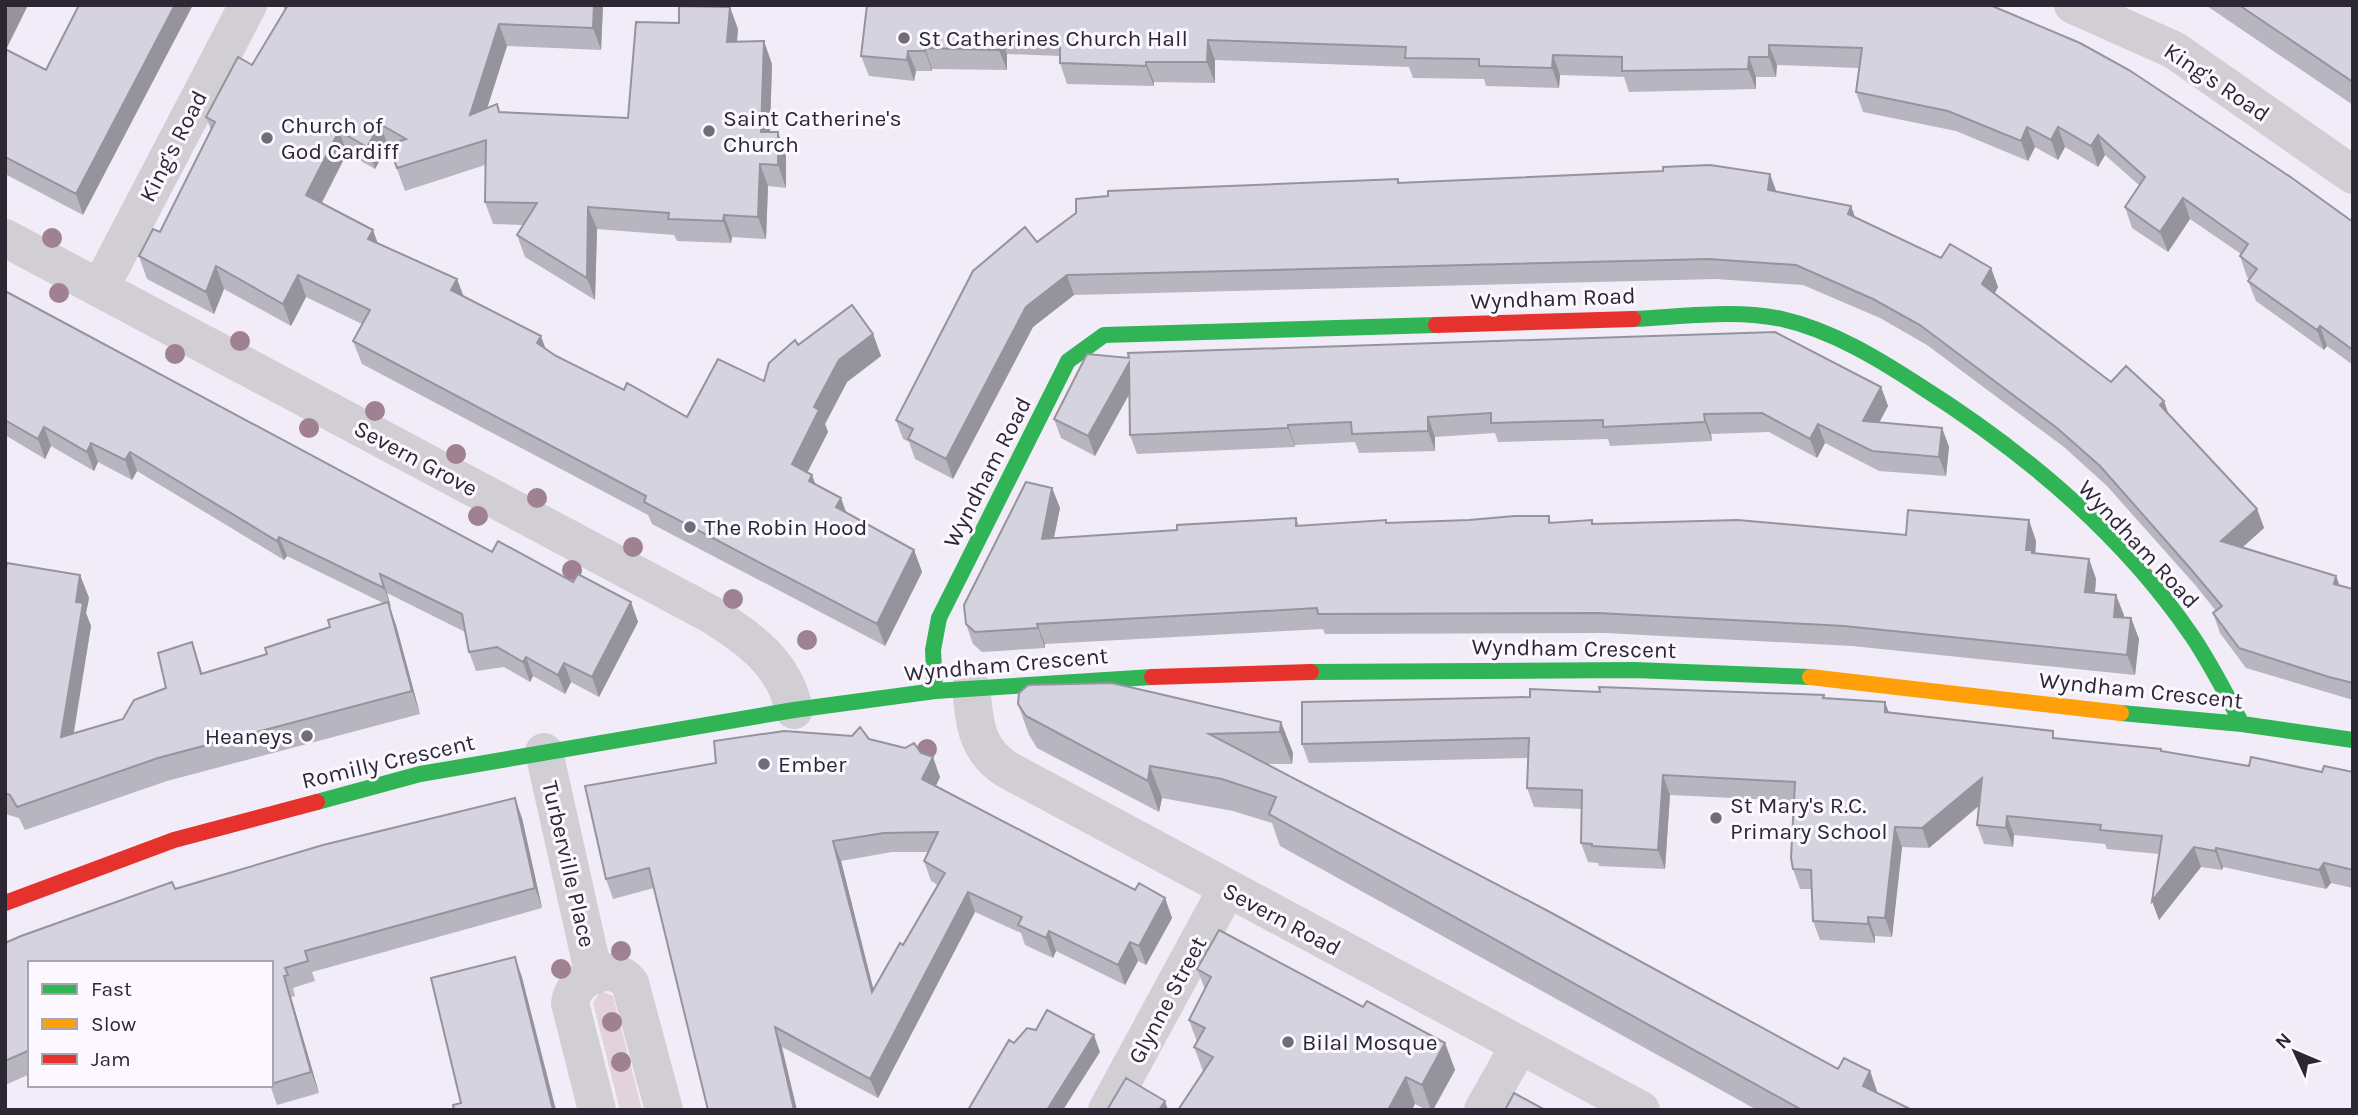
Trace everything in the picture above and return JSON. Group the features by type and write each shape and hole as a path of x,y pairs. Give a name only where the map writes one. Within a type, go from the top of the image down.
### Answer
{"street":[{"name":"King's Road","path":"100,288 248,5"},
{"name":"King's Road","path":"2073,5 2174,50 2353,175"},
{"name":"Severn Grove","path":"5,239 733,628 783,676 793,710"},
{"name":"Wyndham Road","path":"953,689 933,650 940,618 1068,361 1104,335 1748,315 1785,320 1816,330 1880,361 1953,407 2029,466 2091,520 2184,624 2205,654 2242,724"},
{"name":"Wyndham Crescent","path":"793,710 953,689 1256,673 1515,668 1634,670 1826,678 2189,721 2242,724 2353,740"},
{"name":"Severn Road","path":"953,689 975,729 979,743 990,759 1641,1110"},
{"name":"Romilly Crescent","path":"5,903 144,850 249,818 420,774 793,710"},
{"name":"Turberville Place","path":"544,752 594,976"},
{"name":"Glynne Street","path":"1107,1110 1227,889"},
{"name":"Turberville Place","path":"597,1110 570,1003 572,990 581,980 612,970 624,975 630,983 664,1110"},
{"path":"1483,1110 1519,1046"}],"shaded area":[{"path":"601,991 613,996 642,1110 620,1110 593,1003"}],"building":[{"path":"79,5 175,5 76,194 5,157 5,49 46,70"},
{"path":"288,5 594,5 593,28 499,24 470,115 497,104 499,112 628,118 636,22 679,23 679,6 730,7 727,42 764,41 761,132 778,132 778,165 760,164 758,217 724,215 723,221 668,219 669,213 588,207 587,278 517,235 537,203 485,202 486,140 397,168 389,145 406,139 380,124 367,147 339,131 306,195 373,230 368,239 457,279 451,290 541,336 537,343 556,356 624,390 627,383 687,417 718,359 764,381 769,363 795,340 798,345 852,305 873,334 839,360 814,407 819,410 792,464 812,475 809,481 841,498 836,507 914,550 877,624 644,502 646,496 353,341 370,310 298,275 283,304 216,266 206,292 139,256 153,229 160,232 215,122 206,117 238,57 252,65"},
{"path":"867,5 1990,5 2080,43 2129,70 2292,178 2353,222 2353,350 2320,326 2317,330 2248,281 2257,269 2240,256 2248,244 2183,198 2160,232 2125,207 2145,177 2098,135 2091,146 2058,127 2051,140 2027,127 2021,141 1948,111 1856,92 1862,48 1769,45 1769,57 1749,57 1748,69 1622,71 1622,57 1553,55 1552,68 1479,66 1479,59 1405,58 1406,47 1208,40 1207,62 1146,62 1146,66 1060,63 1060,36 1000,34 999,50 925,48 925,51 908,51 907,60 861,56"},
{"path":"2239,5 2353,5 2353,82"},
{"path":"1710,165 1770,174 1768,190 1851,206 1848,214 1941,258 1950,244 1991,268 1982,284 2111,382 2126,366 2164,401 2160,405 2257,509 2221,541 2336,576 2334,584 2353,589 2353,683 2239,648 2213,613 2222,606 2100,466 2057,428 1920,325 1873,299 1796,265 1709,259 1067,275 1026,307 946,459 908,439 913,429 896,420 973,271 1025,227 1037,242 1076,213 1076,199 1108,196 1108,191 1398,179 1398,183 1663,171 1663,167"},
{"path":"5,291 492,552 498,541 573,582 578,574 631,602 592,677 564,663 558,675 526,657 523,662 497,647 469,652 462,614 380,574 384,588 279,537 277,541 130,452 125,460 91,443 87,452 44,427 38,439 5,420"},
{"path":"1775,332 1881,387 1863,421 1942,428 1939,457 1872,451 1818,424 1810,439 1762,413 1704,414 1705,422 1603,427 1603,420 1491,423 1491,413 1428,417 1428,431 1352,434 1351,422 1288,425 1288,428 1130,435 1129,363 1088,436 1054,419 1087,354 1129,358 1128,353"},
{"path":"1026,482 1052,488 1042,539 1177,530 1177,525 1296,518 1296,526 1515,516 1549,516 1549,523 1592,520 1592,524 1738,520 1906,535 1908,510 2029,520 2026,550 2032,550 2032,553 2089,559 2085,592 2116,595 2114,617 2131,618 2127,655 1844,626 1598,613 1318,614 1317,608 1037,624 1038,628 975,632 966,624 964,605"},
{"path":"7,563 80,575 76,602 83,603 61,737 123,719 134,700 166,688 158,653 192,642 201,674 267,654 265,648 330,627 328,620 388,602 412,691 158,758 17,807 10,795 5,793"},
{"path":"1112,683 1281,722 1280,732 1209,734 1548,911 1838,1069 1844,1058 1870,1071 1863,1086 1912,1110 1802,1110 1269,814 1276,797 1222,779 1150,766 1148,781 1026,716 1018,704 1019,693 1028,685"},
{"path":"1599,687 1824,695 1823,698 1885,702 1885,712 2053,731 2053,738 2161,749 2249,766 2251,757 2322,772 2324,766 2353,772 2353,870 2324,863 2319,870 2216,848 2215,851 2194,847 2152,901 2162,836 2100,830 2101,825 2007,816 2006,828 1977,825 1982,778 1922,828 1895,827 1885,918 1868,917 1868,924 1813,921 1811,870 1793,869 1791,858 1795,782 1663,775 1658,850 1592,846 1581,843 1582,790 1527,788 1529,738 1302,744 1302,702 1530,697 1530,689 1600,692"},
{"path":"860,727 869,739 905,748 914,743 921,753 933,757 922,779 1135,890 1139,883 1165,898 1139,946 1130,942 1118,965 1049,931 1046,938 1018,925 1022,917 968,892 870,1079 775,1027 794,1110 708,1110 649,868 606,879 585,786 716,763 714,741 784,731 852,736","holes":["938,832 924,861 945,873 872,992 833,841 884,833"]},
{"path":"515,798 535,888 305,951 308,961 285,968 288,975 284,976 311,1072 273,1083 273,961 28,961 28,1051 5,1061 5,943 172,882 175,889 323,845"},
{"path":"1219,930 1363,1007 1367,1001 1445,1043 1422,1085 1406,1077 1388,1110 1178,1110 1213,1057 1194,1047 1205,1028 1189,1020 1211,977 1197,969"},
{"path":"515,957 553,1110 454,1110 453,1105 461,1103 431,978"},
{"path":"1047,1010 1094,1035 1047,1110 968,1110 1009,1040 1014,1043 1027,1028 1036,1030"},
{"path":"1126,1078 1165,1101 1159,1110 1107,1110"},
{"path":"1514,1093 1545,1110 1505,1110"}],"traffic: fast":[{"path":"1633,319 1745,314 1800,324 1871,356 1958,411 2033,467 2135,563 2192,636 2242,724"},
{"path":"935,691 933,650 939,618 1068,361 1104,335 1436,325"},
{"path":"1311,672 1634,670 1810,677"},
{"path":"317,802 420,774 794,710 935,691 1152,677"},
{"path":"2121,713 2242,724 2353,740"}],"traffic: slow":[{"path":"1810,677 2121,713"}],"traffic: jam":[{"path":"1436,325 1633,319"},
{"path":"1152,677 1311,672"},
{"path":"5,903 174,840 317,802"}],"place":[{"name":"St Catherines Church Hall","path":"904,38"},
{"name":"Saint Catherine's Church","path":"709,131"},
{"name":"Church of God Cardiff","path":"267,138"},
{"name":"The Robin Hood","path":"690,527"},
{"name":"Heaneys","path":"307,736"},
{"name":"Ember","path":"764,764"},
{"name":"St Mary's R.C. Primary School","path":"1716,818"},
{"name":"Bilal Mosque","path":"1288,1042"}]}
